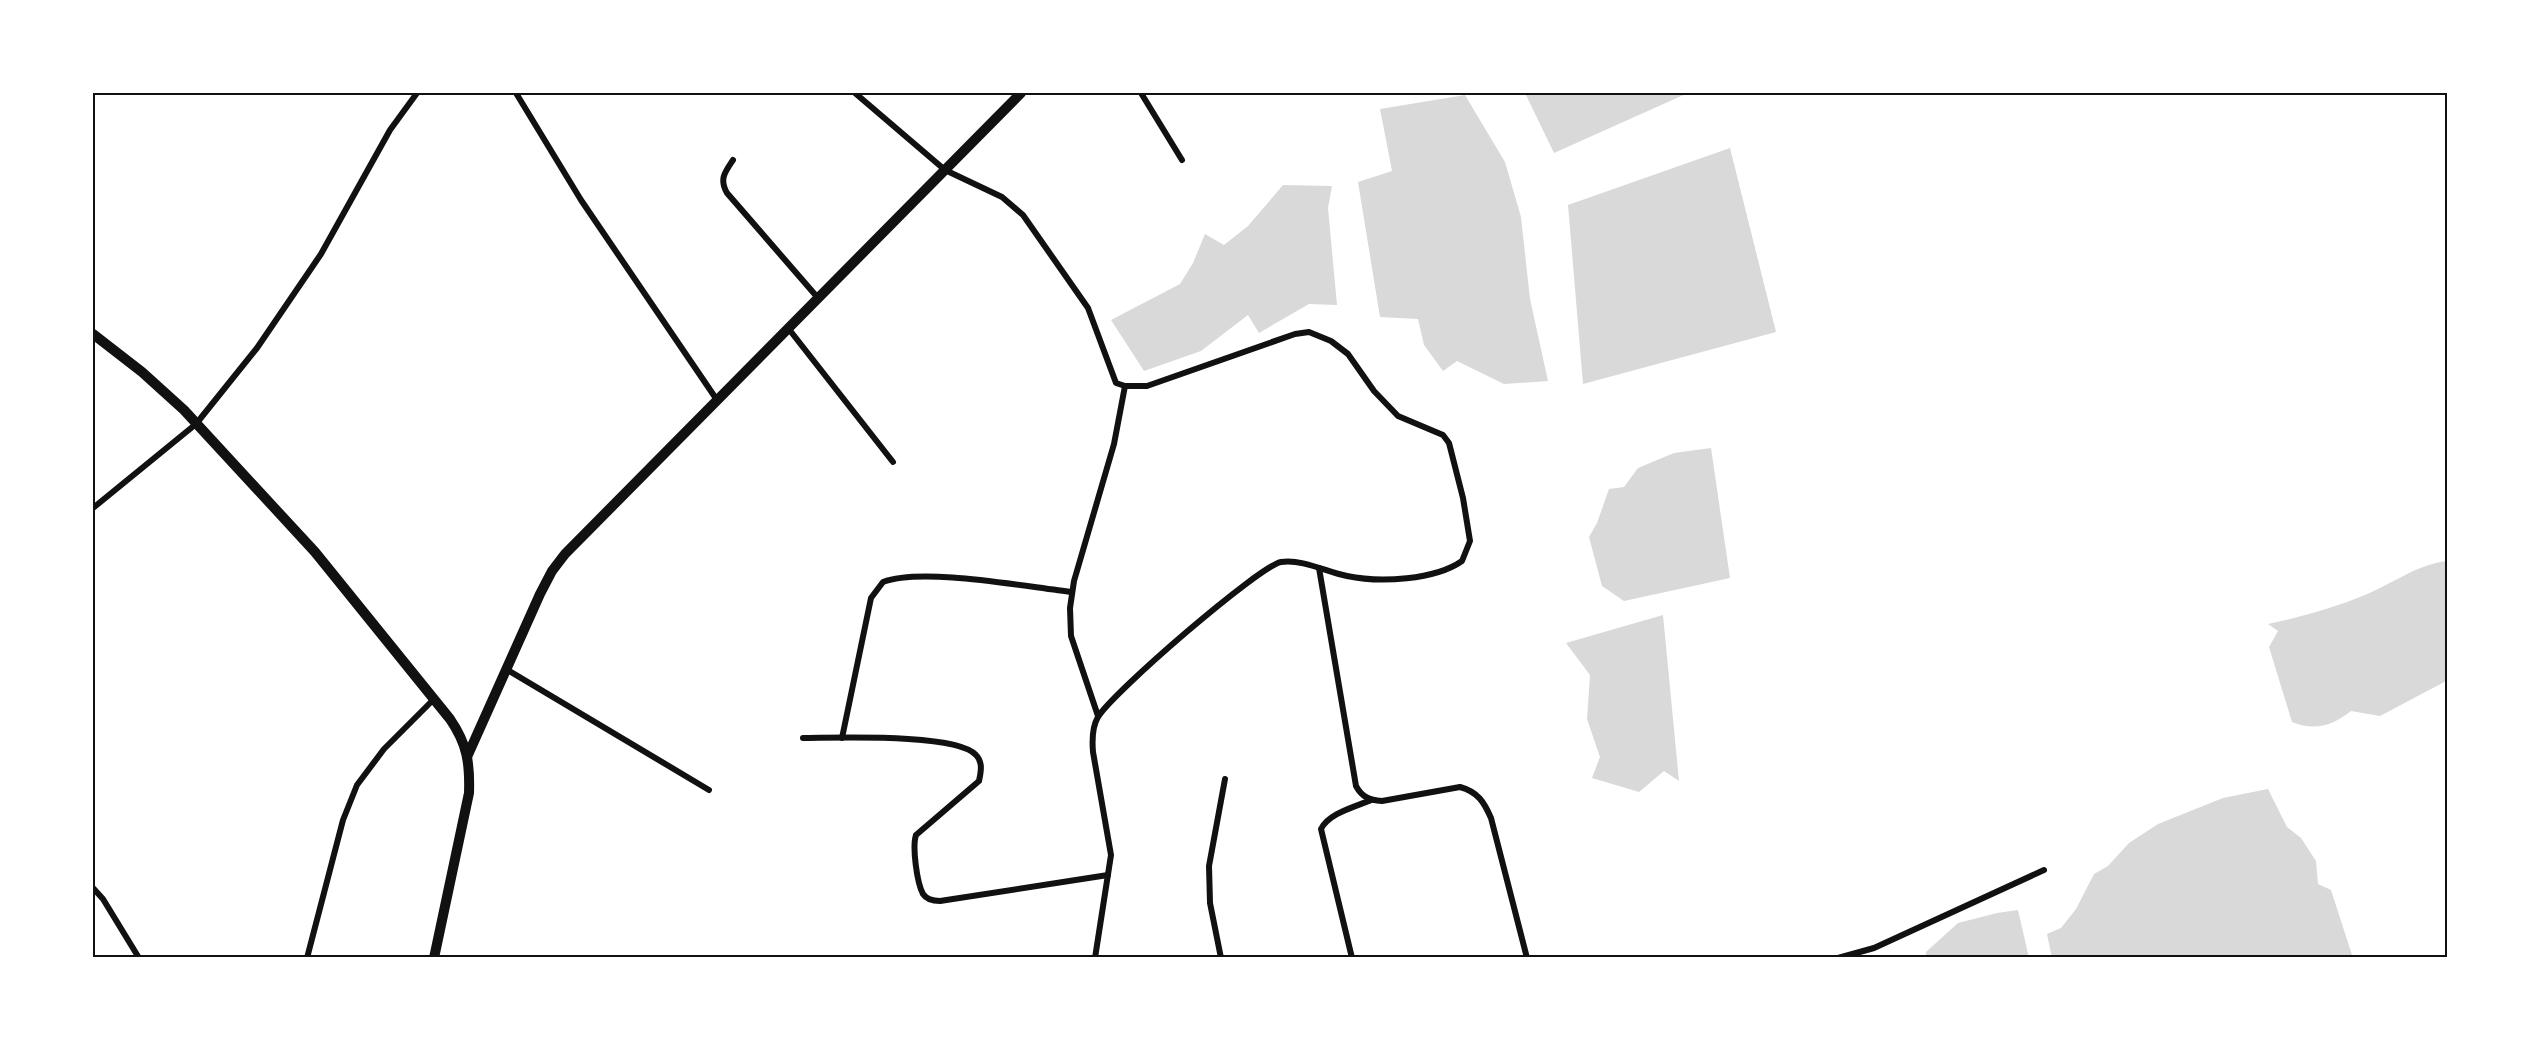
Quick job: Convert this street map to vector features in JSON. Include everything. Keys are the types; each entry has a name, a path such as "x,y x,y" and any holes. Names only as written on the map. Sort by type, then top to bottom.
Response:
{"street":[{"path":"93,508 196,424 257,348 321,254 390,130 417,93"},
{"path":"516,93 587,209 717,400"},
{"path":"855,93 945,170 1002,197 1023,215 1081,295 1101,341 1111,376 1116,383 1125,386 1148,386 1280,338 1309,332 1340,346 1374,391 1398,416 1443,435 1449,443 1463,498 1470,541 1462,561 1453,568 1399,579 1364,579 1290,561 1278,563 1264,570 1135,678 1098,716 1092,738 1093,752 1109,841 1108,874 1095,958"},
{"path":"467,757 540,594 552,571 565,554 1021,93"},
{"path":"1141,93 1182,160"},
{"path":"733,160 722,182 727,193 818,298"},
{"path":"788,328 893,462"},
{"path":"93,334 142,372 196,424 315,552 463,738 467,757 469,792 434,958"},
{"path":"1098,716 1071,636 1072,592 1114,444 1125,386"},
{"path":"1319,568 1354,778 1361,795 1371,800 1382,801 1460,787 1480,797 1491,818 1527,958"},
{"path":"842,738 871,598 882,582 901,578 957,579 1072,592"},
{"path":"506,669 709,790"},
{"path":"307,958 343,820 357,785 384,749 434,699"},
{"path":"803,738 900,738 939,742 972,751 978,756 981,773 979,781 916,835 915,852 920,886 929,900 940,901 1108,874"},
{"path":"1221,958 1210,903 1209,866 1225,779"},
{"path":"1352,958 1321,829 1324,823 1331,818 1371,800"},
{"path":"1838,958 1874,948 2044,870"},
{"path":"93,888 103,899 139,958"}],"shaded area":[{"path":"1525,93 1688,93 1554,153"},
{"path":"1465,95 1505,162 1521,217 1530,299 1548,381 1504,384 1457,361 1443,371 1424,345 1418,319 1380,317 1358,182 1392,171 1380,109"},
{"path":"1730,148 1776,332 1583,384 1568,205"},
{"path":"1283,185 1332,186 1328,208 1337,305 1309,304 1259,333 1248,315 1201,351 1144,371 1111,320 1180,284 1193,263 1205,234 1224,245 1248,226"},
{"path":"1711,448 1730,578 1624,601 1602,586 1589,537 1597,523 1609,489 1624,487 1638,468 1674,453"},
{"path":"2446,561 2448,564 2448,680 2380,716 2351,711 2323,726 2300,725 2292,722 2269,647 2278,631 2268,624 2341,604 2375,591 2424,566"},
{"path":"1663,615 1679,781 1664,771 1639,792 1592,778 1600,757 1587,719 1590,675 1566,643"},
{"path":"2268,789 2287,827 2301,838 2316,861 2318,884 2331,890 2353,958 2052,958 2047,934 2061,928 2076,909 2094,874 2108,866 2129,843 2158,824 2223,798"},
{"path":"2018,910 2029,958 1926,958 1926,952 1958,923"}]}
